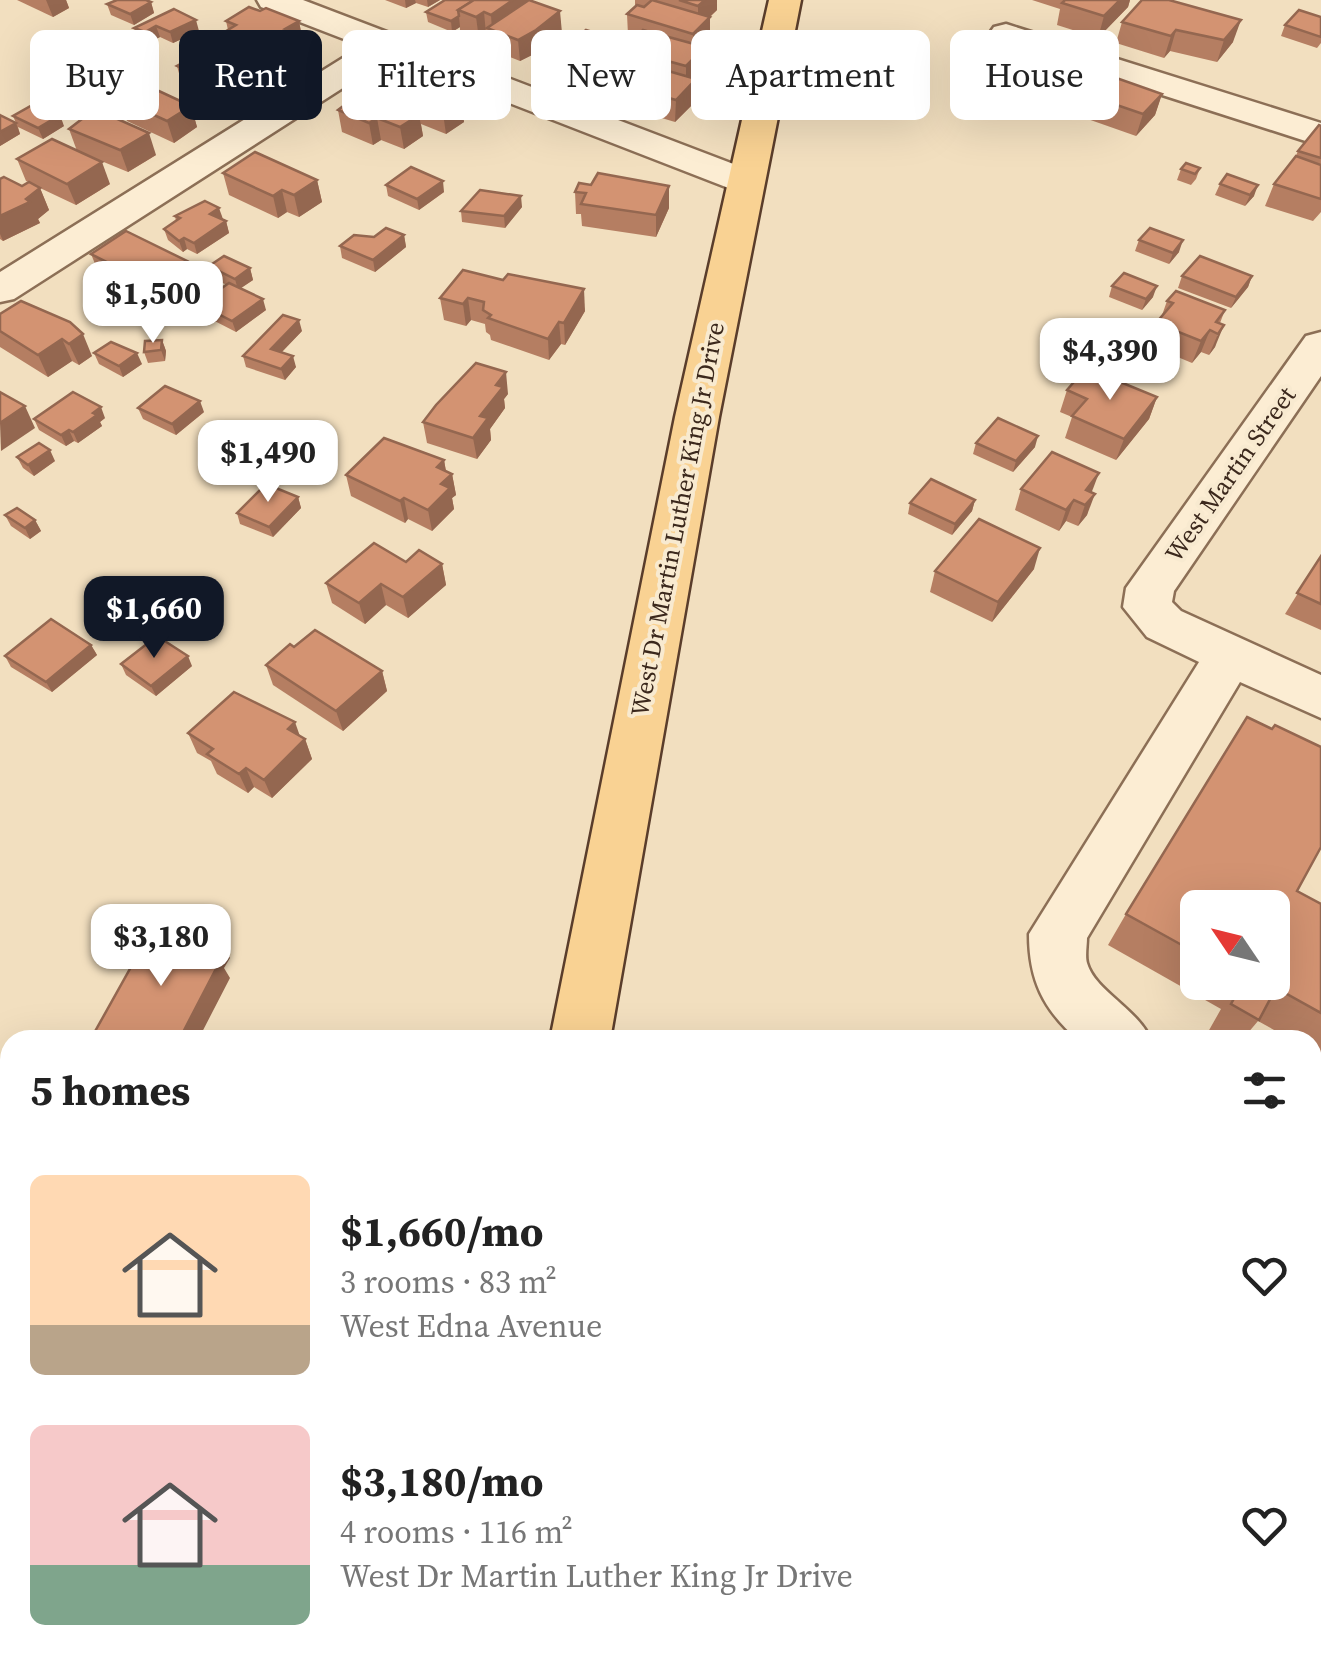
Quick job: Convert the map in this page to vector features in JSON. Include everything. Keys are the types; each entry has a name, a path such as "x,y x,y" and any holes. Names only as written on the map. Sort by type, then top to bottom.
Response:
{"main road":[{"name":"West Dr Martin Luther King Jr Drive","path":"582,1030 635,734 744,181 785,0"}],"street":[{"path":"273,0 347,30"},
{"path":"1119,70 1321,134"},
{"path":"0,290 342,74"},
{"path":"511,93 744,181"},
{"name":"West Martin Street","path":"1230,656 1164,624 1148,607 1150,588 1321,345"},
{"path":"1110,1030 1082,1006 1058,970 1058,934 1230,656 1321,698"}],"building":[{"path":"117,0 151,2 130,14 107,4"},
{"path":"445,0 474,0 458,10 459,16 451,21 426,12"},
{"path":"474,0 513,0 491,15 484,12 476,17 458,10"},
{"path":"529,0 560,11 518,40 511,37 511,30 487,28"},
{"path":"652,0 710,17 691,33 627,14 637,5 644,7"},
{"path":"679,0 705,0 698,6"},
{"path":"1120,0 1104,16 1062,3"},
{"path":"1142,0 1169,0 1241,20 1224,40 1176,30 1171,36 1122,22"},
{"path":"249,7 260,11 266,8 299,21 285,29 288,30 228,30 236,25 226,21"},
{"path":"174,9 196,20 170,32 156,26 149,30 134,28"},
{"path":"1299,10 1321,17 1321,37 1285,25"},
{"path":"671,38 691,43 691,61 686,66 671,62"},
{"path":"671,72 691,78 691,84 676,100 671,99"},
{"path":"1119,79 1162,94 1143,114 1119,106"},
{"path":"159,91 179,100 179,114 167,121 159,117"},
{"path":"30,106 30,120 52,120 38,128 13,116"},
{"path":"0,115 16,123 0,132"},
{"path":"81,120 120,120 149,133 120,150 69,129"},
{"path":"382,120 411,120 400,127"},
{"path":"1319,125 1321,158 1298,151"},
{"path":"52,139 102,162 67,184 17,159"},
{"path":"255,152 317,180 294,195 282,190 273,196 223,173"},
{"path":"1296,156 1321,165 1321,199 1274,184"},
{"path":"1186,163 1200,168 1195,174 1181,169"},
{"path":"411,167 443,181 417,199 386,185"},
{"path":"598,173 669,186 656,215 581,204 586,193 575,192 579,183 591,185"},
{"path":"1227,174 1258,185 1250,195 1220,184"},
{"path":"4,177 22,186 29,182 40,188 26,199 30,202 0,216 0,179"},
{"path":"480,190 521,196 504,216 461,211"},
{"path":"205,201 219,208 210,214 226,221 194,243 184,238 179,241 164,229 180,218 175,216"},
{"path":"386,228 404,235 373,260 340,246 354,235 374,237"},
{"path":"1150,228 1183,240 1173,253 1139,240"},
{"path":"126,231 187,261 152,285 91,254"},
{"path":"224,256 250,268 235,279 209,266"},
{"path":"1200,256 1252,276 1236,297 1182,276"},
{"path":"463,270 503,280 508,274 584,289 564,323 559,322 548,339 488,318 491,315 483,310 484,302 468,298 463,304 440,298"},
{"path":"1124,273 1157,286 1146,299 1112,286"},
{"path":"229,283 263,299 232,321 199,304"},
{"path":"1176,291 1225,310 1216,322 1224,325 1218,334 1210,330 1201,341 1156,323 1173,303 1167,301"},
{"path":"21,301 70,322 83,334 69,344 62,339 38,355 0,331 0,314"},
{"path":"283,315 299,320 271,349 293,356 281,369 243,356"},
{"path":"162,340 161,350 144,352 145,341"},
{"path":"111,342 137,353 119,366 94,353"},
{"path":"476,363 506,372 496,385 503,387 480,416 488,418 473,438 423,422 436,405"},
{"path":"1086,368 1157,397 1124,439 1072,416 1087,399 1067,390"},
{"path":"165,386 200,401 172,424 138,408"},
{"path":"0,392 25,406 0,423"},
{"path":"73,392 101,407 93,413 97,415 73,432 61,435 34,419"},
{"path":"998,418 1038,436 1016,461 976,443"},
{"path":"384,438 444,460 437,467 452,474 441,484 450,488 428,510 346,475"},
{"path":"39,443 50,450 28,465 17,457"},
{"path":"1052,452 1099,473 1086,490 1095,494 1085,505 1074,500 1066,510 1021,489"},
{"path":"931,479 975,500 955,524 910,503"},
{"path":"266,484 298,497 269,527 237,513"},
{"path":"17,508 35,520 25,528 5,515"},
{"path":"979,519 1040,548 998,602 935,571"},
{"path":"374,543 406,562 419,550 442,564 403,597 381,584 359,603 326,583"},
{"path":"1321,556 1321,604 1297,593"},
{"path":"51,619 91,645 46,682 5,656"},
{"path":"315,630 382,671 336,711 266,665 290,644 294,647"},
{"path":"157,636 188,656 151,686 121,664"},
{"path":"234,692 295,722 288,729 305,739 264,780 246,768 239,774 207,754 213,749 188,733"},
{"path":"1247,717 1272,729 1275,725 1321,747 1321,847 1297,891 1321,904 1321,1013 1290,996 1290,890 1180,890 1180,944 1126,914"},
{"path":"165,926 220,941 211,958 220,961 184,1030 96,1030 145,942 155,944"},
{"path":"1233,1000 1270,1000 1259,1020 1231,1004"}]}
